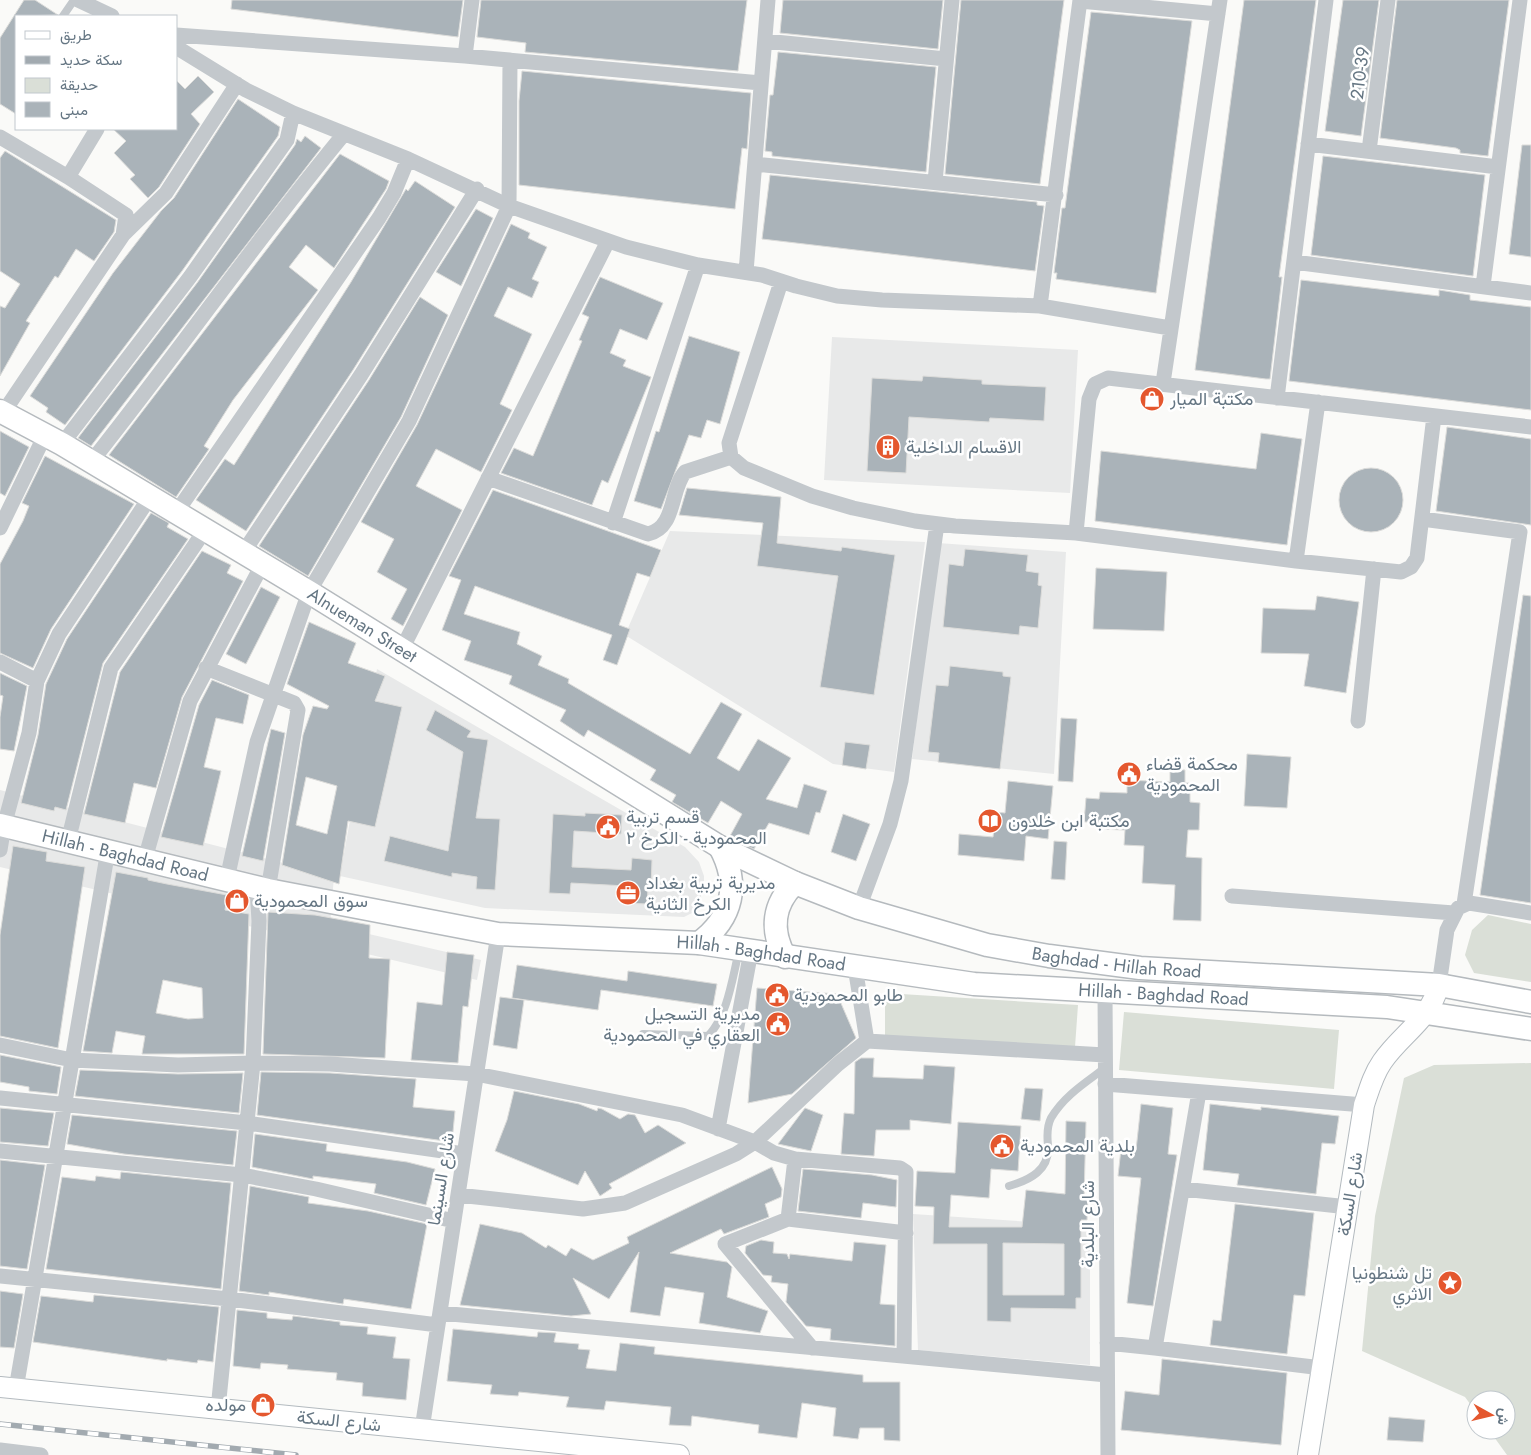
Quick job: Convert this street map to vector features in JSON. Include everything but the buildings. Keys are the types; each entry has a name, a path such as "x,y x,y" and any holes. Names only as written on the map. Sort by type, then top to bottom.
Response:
{"main road":[{"name":"Alnueman Street","path":"1,412 150,496 309,592 720,847"},
{"name":"Hillah - Baghdad Road","path":"2,826 262,888 498,934 699,943 974,984 1105,993 1387,1007 1531,1028"},
{"name":"Baghdad - Hillah Road","path":"720,847 795,883 859,908 987,945 1049,956 1140,968 1439,985 1531,1002"},
{"path":"699,943 719,925 730,900 731,872 720,847"},
{"path":"785,957 776,935 775,918 780,901 795,883"}],"street":[{"path":"76,0 108,10"},
{"path":"465,56 472,0"},
{"path":"746,272 768,0"},
{"path":"935,182 952,0"},
{"path":"1040,306 1080,0 1219,7 1163,383"},
{"path":"1277,398 1326,0"},
{"name":"210-39","path":"1369,151 1388,0"},
{"path":"1483,286 1520,0"},
{"path":"178,36 465,56 761,83"},
{"path":"765,42 946,59"},
{"path":"178,47 237,84 293,113 408,159 477,189 509,206 608,241 698,265 746,272 815,291 859,298 1040,306 1170,328"},
{"path":"227,879 257,742 309,592 409,420 509,206 510,60"},
{"path":"1,412 123,235 166,192 237,84"},
{"path":"2,517 53,440 190,277 287,140 293,113"},
{"path":"68,177 97,130"},
{"path":"91,462 168,365 344,134"},
{"path":"0,137 68,177 126,215 123,235"},
{"path":"1308,144 1498,167"},
{"path":"176,513 379,218 394,193 408,159"},
{"path":"755,164 1056,195"},
{"path":"243,553 362,375 477,189"},
{"path":"402,649 608,241"},
{"path":"1294,262 1531,293"},
{"path":"613,523 698,265"},
{"path":"781,282 729,443 731,457 744,468 812,496 853,508 936,524 1076,533 1296,561 1401,572 1411,567 1418,558 1434,416"},
{"path":"1076,533 1089,399 1095,384 1108,378 1531,428"},
{"path":"1296,561 1318,402"},
{"path":"488,478 643,534 657,531 666,521 685,472 731,457"},
{"path":"0,850 2,826 24,756 37,681 59,634 150,496"},
{"path":"1422,519 1520,532 1459,908 1447,930 1439,985"},
{"path":"859,908 890,824 901,782 936,524"},
{"path":"68,841 111,668 205,530"},
{"path":"145,859 190,701 262,565"},
{"path":"1358,721 1374,569"},
{"path":"0,662 37,681"},
{"path":"206,668 294,703 298,710 262,888 253,1063 218,1409"},
{"path":"8,1388 34,1279 108,850"},
{"path":"1232,896 1459,908 1474,904 1531,913"},
{"name":"شارع السينما","path":"422,1429 498,934"},
{"path":"718,1129 745,950"},
{"path":"855,967 867,1041"},
{"name":"شارع السكة","path":"1308,1455 1364,1105 1371,1083 1382,1063 1428,1012 1439,985"},
{"name":"شارع البلدية","path":"1105,993 1108,1455"},
{"path":"458,1195 583,1210 625,1203 736,1154 755,1142 838,1064 867,1041 1105,1062"},
{"path":"0,1045 72,1060 178,1065 253,1063 330,1064 476,1074 682,1115 755,1142 774,1153 795,1159 900,1168 906,1172 907,1180 904,1356"},
{"path":"1105,1084 1364,1105"},
{"path":"1155,1348 1199,1092"},
{"path":"0,1098 247,1123 464,1154"},
{"path":"0,1151 242,1175 316,1189 454,1221"},
{"path":"788,1219 795,1159"},
{"path":"1183,1189 1348,1207"},
{"path":"812,1348 725,1244 788,1219 906,1233"},
{"path":"0,1276 229,1300 439,1319 812,1348 1107,1375"},
{"path":"1107,1344 1322,1368"},
{"name":"شارع السكة","path":"8,1388 679,1455"},
{"path":"0,1450 41,1455"}],"lane":[{"path":"64,15 76,0"},
{"path":"643,1034 708,1036 714,1029 723,1010 745,950"},
{"path":"1009,1186 1026,1181 1038,1173 1044,1164 1048,1148 1047,1136 1050,1120 1073,1091 1105,1062"}],"shaded area":[{"path":"832,337 1078,350 1070,493 824,480"},
{"path":"670,531 925,542 894,772 833,764 625,635"},
{"path":"938,543 1066,552 1054,774 912,759"},
{"path":"377,669 685,847 699,862 704,876 704,889 694,912 684,917 485,908 340,876"},
{"name":"سوق المحمودية","path":"0,790 334,876 330,925 481,960 477,980 0,867"},
{"path":"913,1214 1090,1226 1090,1365 918,1350"}],"green space":[{"path":"1488,915 1531,924 1531,982 1474,973 1465,955 1472,930"},
{"path":"885,993 1078,1005 1075,1047 885,1038"},
{"path":"1124,1012 1339,1030 1334,1089 1119,1070"},
{"name":"تل شنطونيا الاثري","path":"1531,1063 1531,1455 1507,1455 1496,1440 1516,1440 1516,1390 1466,1390 1466,1398 1362,1351 1375,1216 1404,1078 1434,1065"}],"railway":[{"path":"0,1424 296,1455"}],"place":[{"name":"مكتبة الميار","path":"1152,399"},
{"name":"الاقسام الداخلية","path":"888,447"},
{"name":"محكمة قضاء المحمودية","path":"1129,774"},
{"name":"مكتبة ابن خلدون","path":"990,821"},
{"name":"قسم تربية المحمودية - الكرخ ٢","path":"608,827"},
{"name":"مديرية تربية بغداد الكرخ الثانية","path":"628,893"},
{"name":"سوق المحمودية","path":"237,901"},
{"name":"طابو المحمودية","path":"777,995"},
{"name":"مديرية التسجيل العقاري في المحمودية","path":"778,1024"},
{"name":"بلدية المحمودية","path":"1002,1146"},
{"name":"تل شنطونيا الاثري","path":"1450,1283"},
{"name":"مولده","path":"263,1405"}]}
